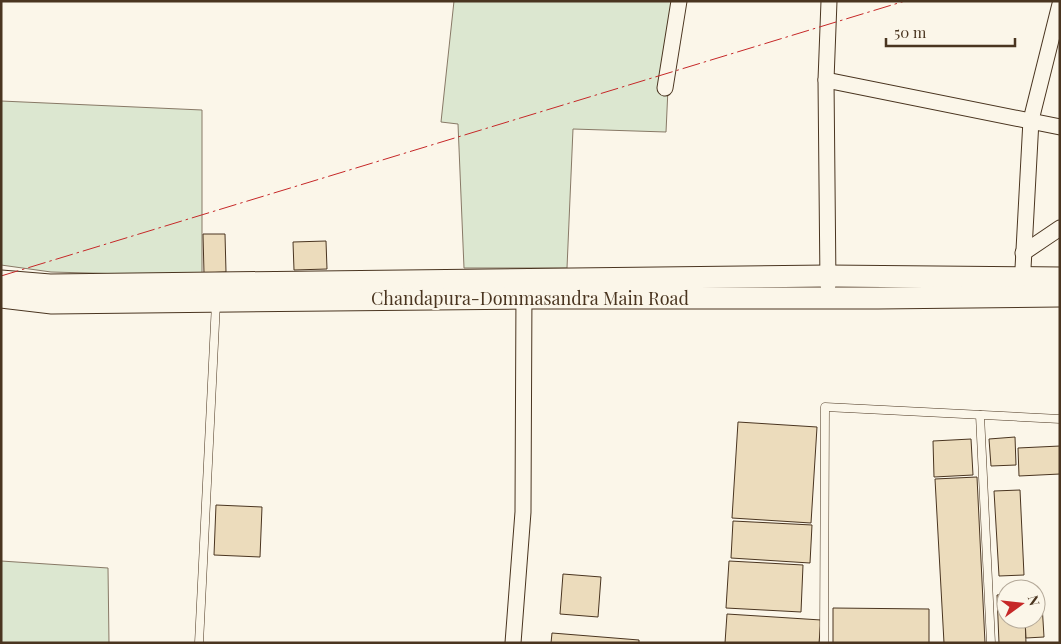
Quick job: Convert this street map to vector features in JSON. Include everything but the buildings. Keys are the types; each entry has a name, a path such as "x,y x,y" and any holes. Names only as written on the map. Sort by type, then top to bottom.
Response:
{"main road":[{"name":"Chandapura-Dommasandra Main Road","path":"1,298 52,303 216,301 828,276 1022,287 1060,296"},
{"name":"Chandapura-Dommasandra Main Road","path":"1,281 50,285 524,289 828,298 1022,287 1060,278"}],"street":[{"path":"665,88 679,1"},
{"path":"828,298 826,80 829,1"},
{"path":"1022,287 1031,122 1056,35 1060,4"},
{"path":"826,80 1060,127"},
{"path":"1023,253 1060,228"},
{"path":"513,643 523,512 524,289"}],"lane":[{"path":"199,643 216,301"},
{"path":"824,643 825,406 1060,419"},
{"path":"980,415 990,643"}],"green space":[{"path":"454,1 672,1 666,132 573,129 567,268 464,268 458,124 441,122"},
{"path":"1,101 202,110 202,276 51,272 1,265"},
{"path":"1,561 108,568 109,643 1,643"}],"power":[{"path":"1,276 905,1"}]}
